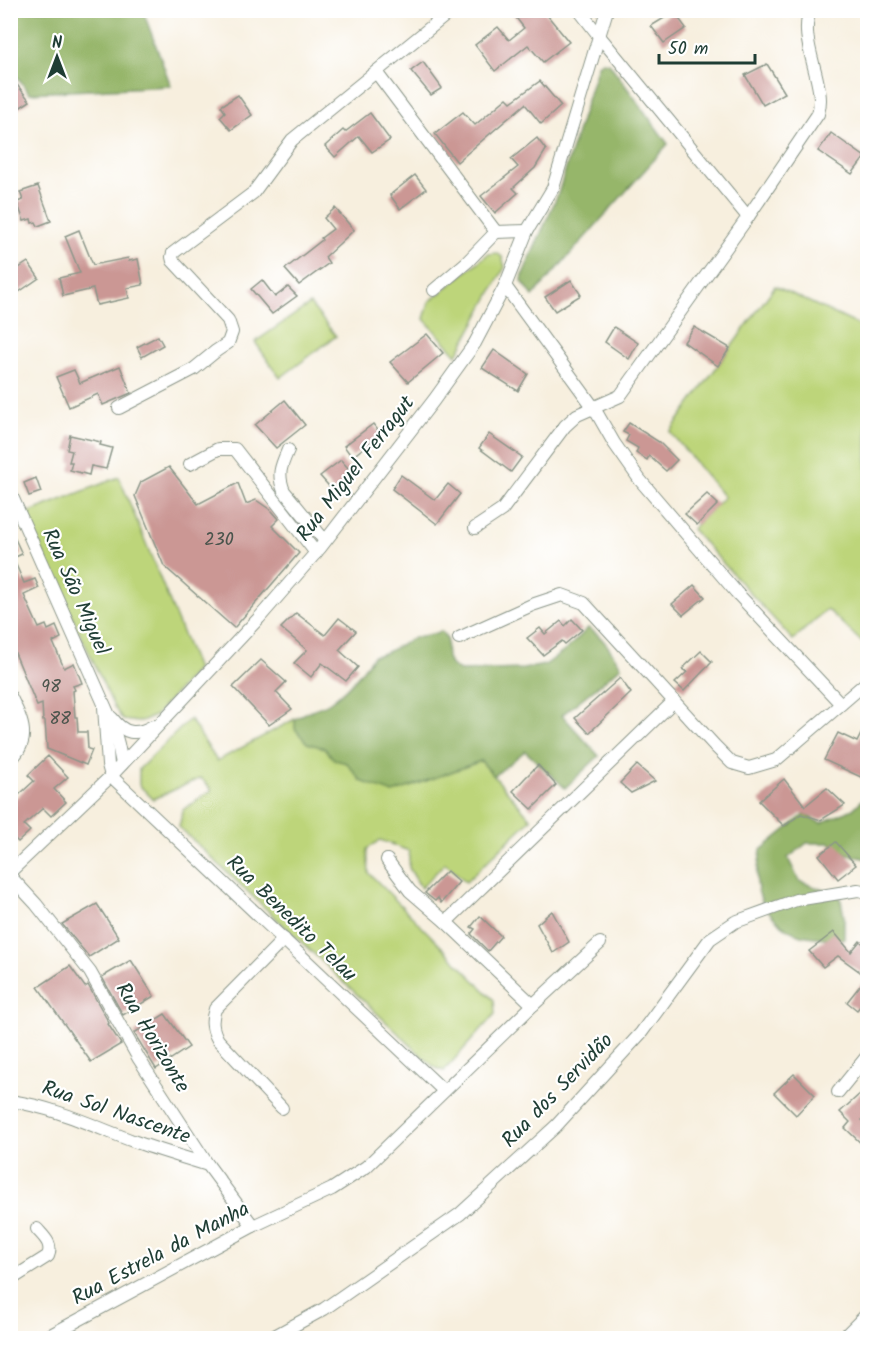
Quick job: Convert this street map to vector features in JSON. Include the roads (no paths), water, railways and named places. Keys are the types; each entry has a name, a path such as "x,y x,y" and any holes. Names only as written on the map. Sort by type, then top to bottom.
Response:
{"street":[{"path":"119,408 194,369 228,343 232,332 228,320 173,261 173,253 253,193 292,140 452,10"},
{"path":"579,10 748,217"},
{"name":"Rua Miguel Ferragut","path":"10,874 111,776 316,553 475,343 505,286 527,231 553,188 607,10"},
{"path":"475,528 502,510 565,426 577,415 620,396 748,217 818,114 820,98 806,30 811,10"},
{"path":"376,72 496,232"},
{"path":"434,290 496,232 527,231"},
{"path":"505,286 594,408 614,443 640,480 736,592 841,704"},
{"path":"190,464 218,449 235,449 316,553"},
{"path":"288,450 281,466 280,482 284,491 326,541"},
{"name":"Rua São Miguel","path":"10,492 112,722 122,764"},
{"path":"459,638 532,605 562,595 584,603 732,763 749,768 776,760 867,681"},
{"path":"10,696 21,720 24,737 19,752 10,760"},
{"path":"446,922 674,701"},
{"name":"Rua São Miguel","path":"105,707 119,726 127,732 136,733 161,721"},
{"name":"Rua São Miguel","path":"105,707 108,765 111,776"},
{"name":"Rua Benedito Telau","path":"111,776 444,1091"},
{"path":"387,860 410,891 533,1005"},
{"name":"Rua Horizonte","path":"10,874 90,972 139,1059 208,1165 253,1226"},
{"name":"Rua dos Servidão","path":"271,1338 324,1309 460,1214 556,1126 641,1033 710,939 735,922 796,900 858,890 867,892"},
{"path":"282,1108 218,1040 212,1027 216,1009 284,939"},
{"name":"Rua Estrela da Manha","path":"45,1338 253,1226 332,1189 366,1167 600,943"},
{"path":"838,1092 867,1055"},
{"name":"Rua Sol Nascente","path":"10,1101 30,1103 59,1112 136,1142 208,1165"},
{"path":"10,1280 48,1256 49,1244 37,1229"},
{"path":"848,1337 867,1314"}]}
